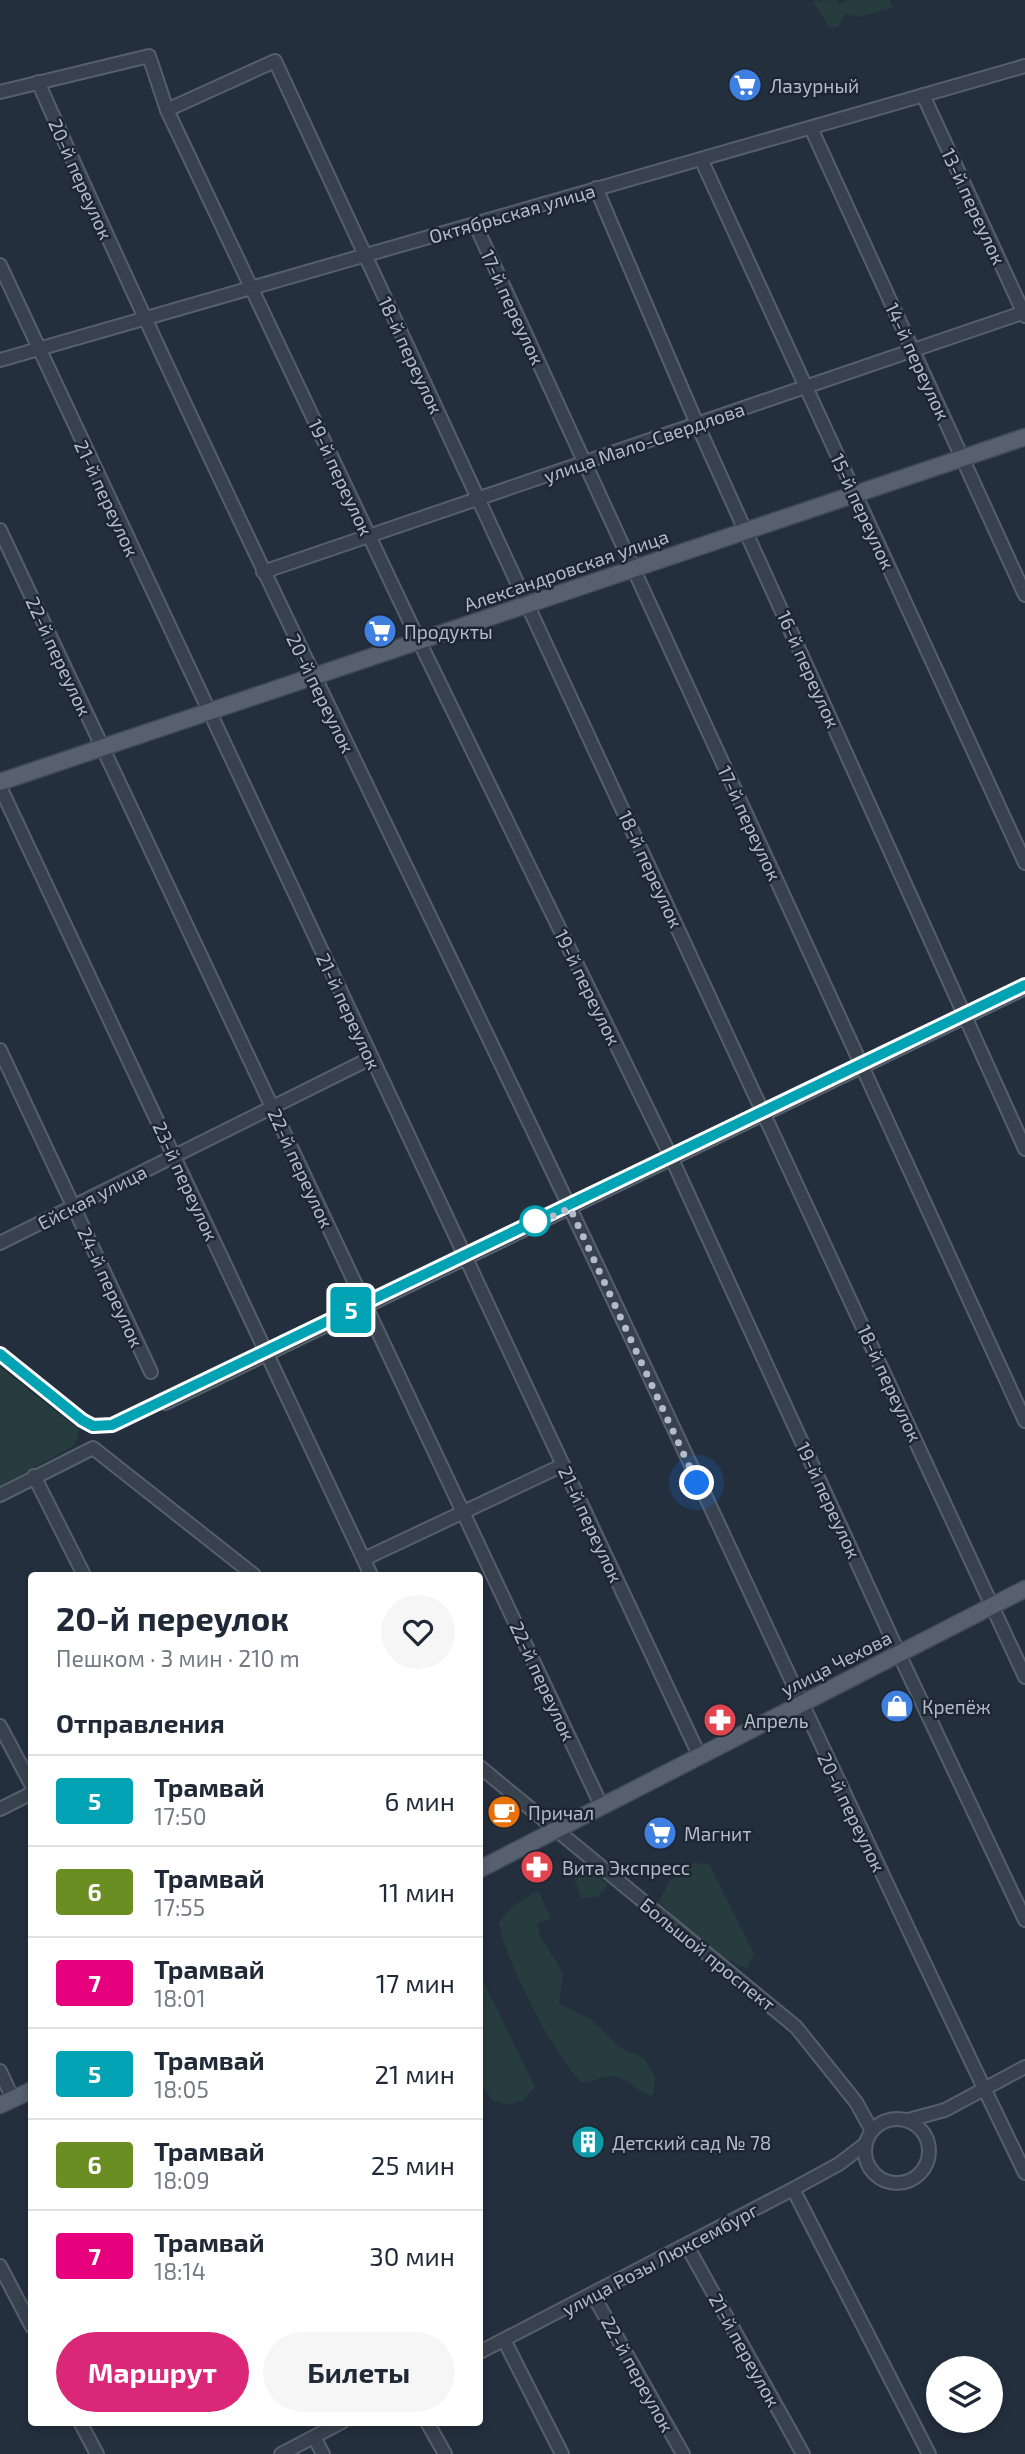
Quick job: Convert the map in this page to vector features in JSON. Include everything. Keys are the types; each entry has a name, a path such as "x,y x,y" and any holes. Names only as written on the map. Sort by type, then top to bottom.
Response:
{"main road":[{"name":"Александровская улица","path":"0,784 102,747 1025,438"},
{"name":"улица Чехова","path":"483,1867 1025,1589"},
{"path":"7,2102 28,2092"}],"street":[{"name":"19-й переулок","path":"38,82 149,56 167,110 419,642 672,1159 899,1654 1025,1920"},
{"name":"18-й переулок","path":"167,110 275,61 1025,1677"},
{"name":"Октябрьская улица","path":"0,360 1025,66"},
{"path":"0,92 38,82"},
{"name":"20-й переулок","path":"38,82 143,319 570,1208 800,1705 1025,2173"},
{"name":"13-й переулок","path":"923,95 1024,314"},
{"name":"14-й переулок","path":"811,128 1025,595"},
{"name":"15-й переулок","path":"701,159 1025,863"},
{"name":"16-й переулок","path":"596,188 697,424 1025,1149"},
{"name":"17-й переулок","path":"475,224 1025,1421"},
{"name":"21-й переулок","path":"0,265 37,349 700,1757"},
{"name":"улица Мало-Свердлова","path":"263,572 1024,314"},
{"name":"22-й переулок","path":"0,530 602,1807"},
{"name":"23-й переулок","path":"0,784 370,1572"},
{"path":"165,1404 1025,988"},
{"name":"24-й переулок","path":"0,1050 151,1373"},
{"name":"Ейская улица","path":"0,1243 371,1058"},
{"path":"0,1495 85,1449 98,1450 250,1572"},
{"path":"364,1559 563,1465"},
{"path":"34,1476 82,1572"},
{"path":"0,1726 28,1787"},
{"name":"Большой проспект","path":"483,1771 554,1832 796,2027 856,2102 872,2131"},
{"path":"0,1809 28,1795"},
{"path":"884,2122 908,2120 945,2110 1025,2067"},
{"path":"0,2071 7,2102"},
{"name":"Большой проспект","path":"856,2102 884,2122"},
{"path":"926,2135 945,2110"},
{"path":"865,2144 865,2157 870,2169 884,2181 909,2182 927,2166 930,2148 926,2135 908,2120"},
{"name":"улица Розы Люксембург","path":"483,2350 687,2246 839,2164 865,2144 872,2131 884,2122"},
{"path":"839,2164 870,2169"},
{"path":"793,2189 929,2454"},
{"name":"21-й переулок","path":"687,2246 803,2454"},
{"path":"0,2266 28,2319"},
{"name":"22-й переулок","path":"593,2295 683,2454"},
{"path":"504,2340 562,2454"},
{"path":"82,2426 97,2454"},
{"path":"281,2454 335,2426"},
{"path":"429,2426 445,2454"},
{"path":"314,2437 323,2454"}],"green space":[{"path":"837,0 838,4 848,0 890,0 893,8 859,17 846,14 838,27 830,28 813,1"},
{"path":"0,1367 79,1430 75,1445 0,1486"},
{"path":"583,1861 608,1885 597,1897 581,1898 571,1868"},
{"path":"694,1863 709,1864 754,1954 747,1968 713,1949 659,1901 670,1881"},
{"path":"538,1890 551,1919 537,1923 541,1938 563,1973 559,2004 589,2018 621,2048 644,2058 655,2077 653,2096 618,2077 605,2077 583,2083 559,2054 532,2007 510,1958 499,1922 513,1906"},
{"path":"483,1980 535,2087 524,2100 507,2105 492,2100 483,2089"}],"tram line":[{"path":"0,1354 82,1421 93,1426 112,1425 1025,985"},
{"name":"5","path":"0,1354 82,1420 93,1426 112,1425 1025,985"}],"place":[{"name":"Лазурный","path":"745,85"},
{"name":"Продукты","path":"380,631"},
{"name":"Крепёж","path":"897,1706"},
{"name":"Апрель","path":"720,1720"},
{"name":"Причал","path":"504,1812"},
{"name":"Магнит","path":"660,1833"},
{"name":"Вита Экспресс","path":"537,1867"},
{"name":"Детский сад № 78","path":"588,2142"}],"route":[{"path":"535,1221 528,1228 570,1208 697,1483"}]}
